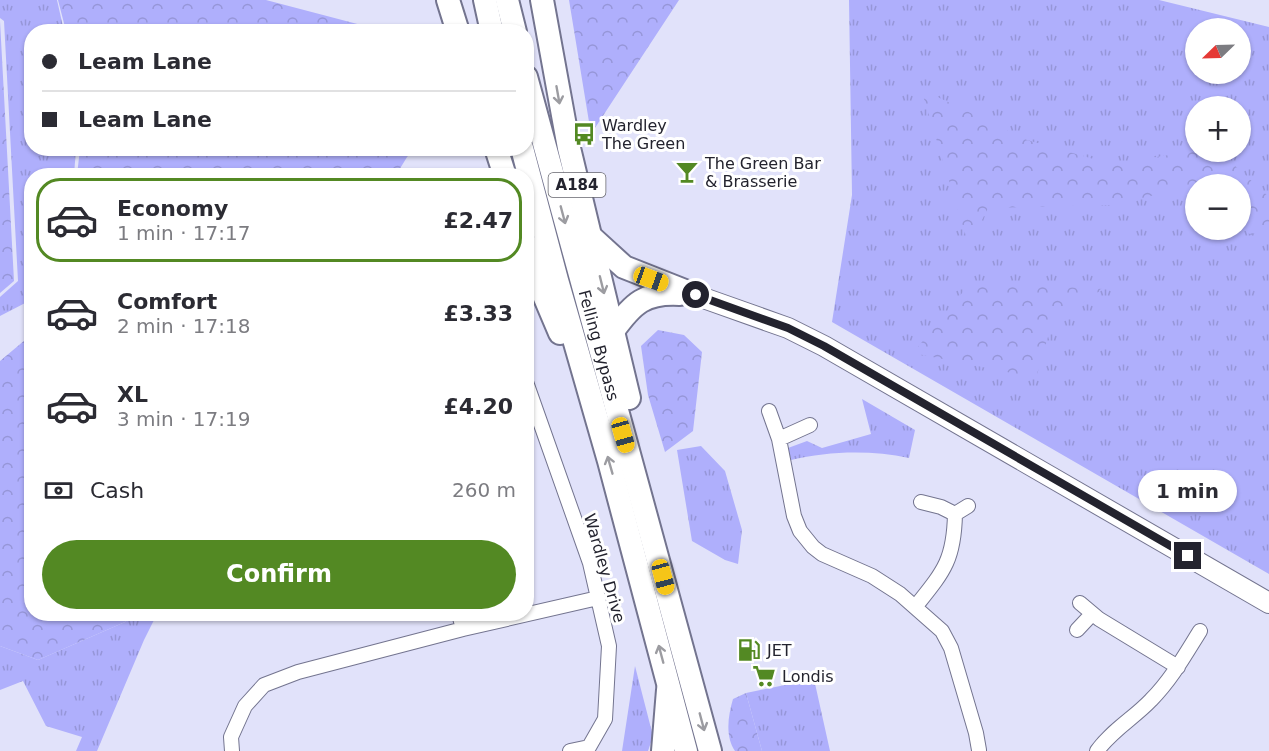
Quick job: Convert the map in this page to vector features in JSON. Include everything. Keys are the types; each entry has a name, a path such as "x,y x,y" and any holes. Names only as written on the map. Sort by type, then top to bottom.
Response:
{"main road":[{"path":"485,0 490,24"},
{"path":"507,0 513,24"},
{"name":"A184","path":"542,0 561,114 638,437 643,504"},
{"name":"Felling Bypass","path":"534,106 710,751"},
{"name":"Felling Bypass","path":"534,192 687,751"},
{"path":"589,235 624,267 788,328 824,346 1269,603"},
{"name":"A184","path":"534,268 597,423"},
{"path":"613,331 630,309 648,297 663,293 696,295"},
{"path":"663,751 668,681"}],"street":[{"name":"Wardley Drive","path":"534,405 590,563 609,646 605,718 589,747 570,751"},
{"path":"769,411 779,440 796,523 806,539 822,554 872,576 915,606 942,631 947,639 976,733 979,751"},
{"path":"779,440 810,425"},
{"path":"921,502 941,507 955,514"},
{"path":"955,514 968,506"},
{"path":"915,606 941,573 952,552 955,514"},
{"path":"534,613 598,598"},
{"path":"1080,603 1092,614 1178,667"},
{"path":"1077,630 1092,614"},
{"path":"461,621 463,629"},
{"path":"232,751 231,737 245,706 264,685 298,672 498,621"},
{"path":"1097,751 1112,733 1157,694 1178,667 1200,631"}],"green space":[{"path":"0,0 57,0 62,24 24,24 24,156 75,156 75,168 24,168 24,304 0,316 0,297 18,281 4,21 0,18"},
{"path":"58,0 266,0 357,24 64,24"},
{"path":"569,0 679,0 591,134"},
{"path":"849,0 1159,0 1232,18 1185,18 1185,84 1251,84 1251,23 1269,27 1269,574 832,322 852,195"},
{"path":"0,21 14,281 0,293"},
{"path":"921,89 1027,140 1111,164 1185,153 1185,162 1231,162 1244,174 1185,174 1185,188 1110,205 988,208 969,246"},
{"path":"79,156 408,156 400,168 78,168"},
{"path":"1251,180 1269,197 1269,227 1251,235"},
{"path":"971,282 1103,289 1052,323 1036,378 913,353"},
{"path":"658,330 684,335 702,352 693,431 665,452 648,395 641,346"},
{"path":"24,341 24,621 126,621 38,660 0,646 0,361"},
{"path":"862,399 915,430 909,458 850,453 791,460 788,448 807,441 822,448 871,434"},
{"path":"701,446 725,471 742,530 738,564 725,560 692,541 677,450"},
{"path":"154,621 97,751 76,751 82,737 46,726 23,681 0,690 0,646 38,660 125,622"},
{"path":"635,666 653,736 648,751 622,751"},
{"path":"814,679 830,751 762,751 746,693"},
{"path":"746,693 762,751 735,751 730,739 729,719 733,699"}],"place":[{"name":"Wardley The Green","path":"584,134"},
{"name":"The Green Bar & Brasserie","path":"687,172"},
{"name":"JET","path":"749,650"},
{"name":"Londis","path":"764,676"}],"route":[{"path":"696,295 788,328 824,346 1188,556"}]}
